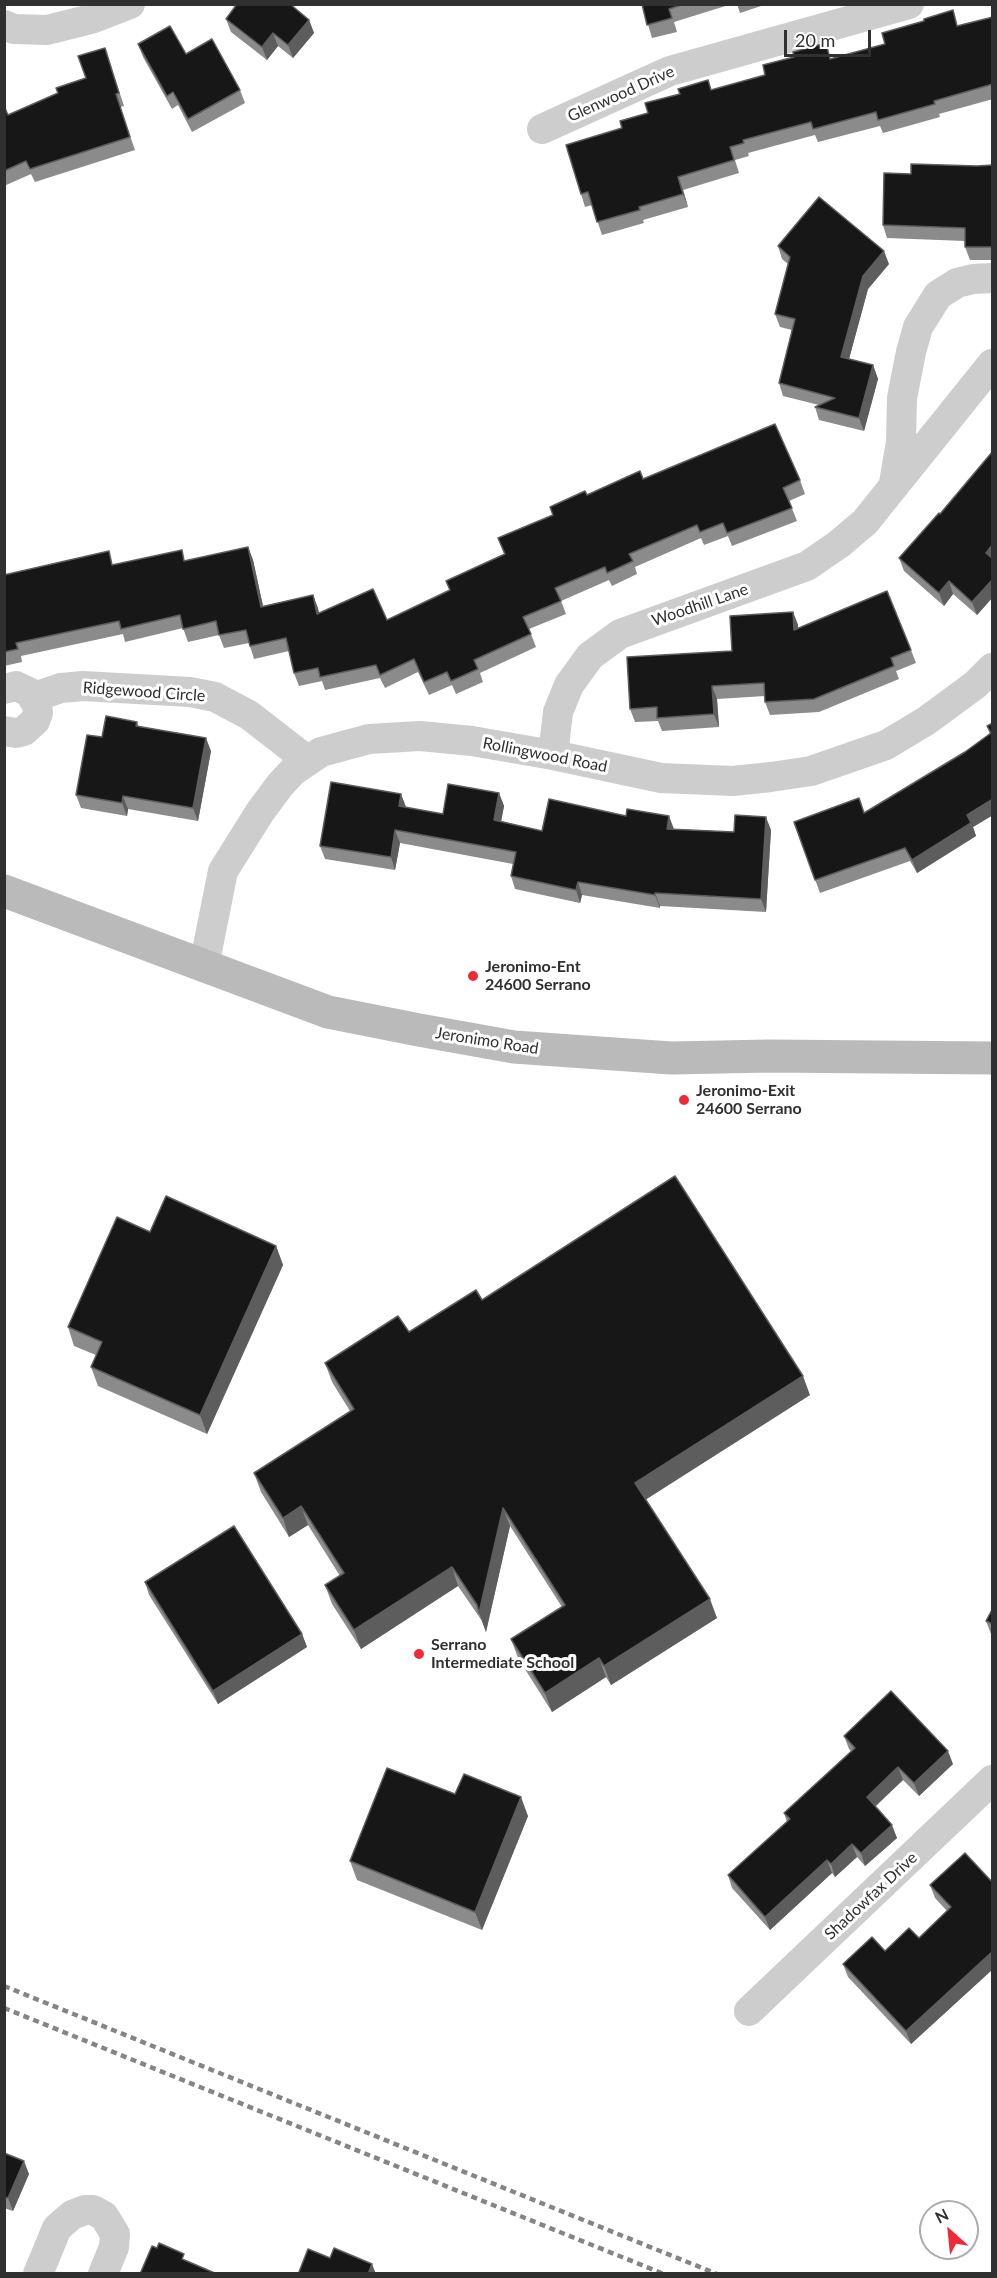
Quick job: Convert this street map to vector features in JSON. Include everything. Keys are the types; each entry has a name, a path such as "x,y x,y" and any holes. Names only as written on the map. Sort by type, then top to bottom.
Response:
{"main road":[{"name":"Jeronimo Road","path":"4,891 328,1011 514,1047 672,1058 770,1056 993,1058"}],"street":[{"path":"4,25 21,30 47,30 91,19 130,4"},
{"name":"Glenwood Drive","path":"542,129 670,70 909,4"},
{"name":"Woodhill Lane","path":"893,488 901,442 902,398 918,327 938,295 957,284 973,279 993,278"},
{"name":"Woodhill Lane","path":"553,755 558,712 568,685 590,656 620,634 807,566 865,522 993,364"},
{"name":"Rollingwood Road","path":"204,966 224,872 267,803 293,771 307,760 336,747 369,739 420,736 472,741 553,755 661,778 696,781 742,780 812,771 886,745 926,721 975,685 993,668"},
{"path":"4,689 16,686 23,688 34,697 38,713 30,727 16,733 4,731"},
{"name":"Ridgewood Circle","path":"34,697 61,688 83,686 190,692 215,697 249,715 307,760"},
{"name":"Shadowfax Drive","path":"749,2011 993,1780"},
{"path":"38,2274 57,2228 72,2215 85,2210 93,2210 104,2216 115,2234 114,2247 103,2274"}],"building":[{"path":"237,4 290,4 309,20 288,45 273,33 262,47 226,19"},
{"path":"642,4 684,4 669,9 672,18 647,25"},
{"path":"953,10 957,26 993,17 993,84 878,120 876,112 813,129 811,122 743,140 744,143 730,147 734,160 678,177 683,194 639,207 640,210 597,222 588,192 581,194 566,145 622,128 620,121 648,113 645,103 680,94 678,89 708,80 711,90 765,75 763,65 794,57 793,52 826,43 830,59 885,44 882,33"},
{"path":"170,26 186,54 212,39 240,90 188,119 173,92 167,96 138,44"},
{"path":"105,48 119,93 116,94 130,137 30,169 26,161 4,171 4,106 8,115 58,93 56,88 86,78 78,56"},
{"path":"911,164 993,165 993,247 965,247 965,228 883,225 884,173 911,174"},
{"path":"819,197 884,251 863,276 841,357 873,365 859,418 815,407 835,398 779,383 795,319 775,314 790,257 778,246"},
{"path":"775,424 800,480 783,488 792,508 727,533 723,523 700,532 697,525 629,554 633,561 607,573 605,567 555,588 561,601 523,617 531,634 474,660 478,669 451,681 447,672 424,682 414,659 380,675 376,665 320,677 318,668 294,673 286,638 250,646 246,630 219,635 216,621 183,629 180,615 121,629 119,621 16,643 18,649 4,652 4,575 109,551 112,565 182,550 184,561 248,547 261,607 313,595 317,614 373,589 387,620 450,590 446,581 505,554 498,538 553,515 550,507 585,491 587,495 640,471 643,479"},
{"path":"993,451 993,544 986,553 993,559 993,579 972,602 949,581 939,593 899,558"},
{"path":"887,591 911,650 891,658 894,666 814,699 765,702 764,683 712,686 714,714 657,718 657,707 630,709 627,657 732,651 730,616 793,612 794,630"},
{"path":"106,716 137,722 136,726 206,738 193,808 123,796 122,803 76,795 87,735 102,737"},
{"path":"993,723 993,799 967,815 971,823 912,860 905,848 815,880 794,822 859,798 864,813 965,752 991,733 987,726"},
{"path":"331,782 401,794 399,806 443,814 448,784 499,793 494,820 542,831 549,799 626,816 627,809 669,816 667,829 734,832 735,815 766,817 761,899 655,893 655,895 578,882 576,890 511,876 516,852 395,830 391,857 320,846"},
{"path":"675,1176 803,1376 635,1483 710,1599 604,1666 599,1658 545,1693 511,1639 565,1605 503,1508 479,1613 477,1605 452,1567 354,1630 325,1585 344,1573 301,1506 283,1518 254,1473 354,1409 325,1363 398,1316 409,1332 476,1290 482,1300"},
{"path":"166,1196 276,1246 200,1415 91,1367 102,1342 68,1327 117,1217 150,1232"},
{"path":"234,1526 302,1634 213,1691 145,1582"},
{"path":"993,1608 993,1624 986,1621"},
{"path":"891,1691 948,1751 914,1783 898,1767 867,1797 892,1825 861,1853 852,1844 831,1864 827,1860 765,1917 728,1875 790,1819 784,1813 855,1748 844,1736"},
{"path":"387,1768 455,1794 464,1774 521,1797 475,1912 350,1861"},
{"path":"965,1853 993,1883 993,1951 906,2031 843,1964 872,1937 885,1951 909,1928 919,1938 951,1907 930,1885"},
{"path":"4,2153 24,2161 8,2198 4,2197"},
{"path":"159,2243 184,2254 182,2259 217,2274 140,2274 152,2246 157,2248"},
{"path":"334,2248 372,2264 368,2274 302,2274 299,2272 308,2249 330,2258"}],"railway":[{"path":"4,1986 717,2274"},
{"path":"4,2008 664,2274"}],"place":[{"name":"Jeronimo-Ent 24600 Serrano","path":"473,976"},
{"name":"Jeronimo-Exit 24600 Serrano","path":"684,1100"},
{"name":"Serrano Intermediate School","path":"419,1654"}]}
